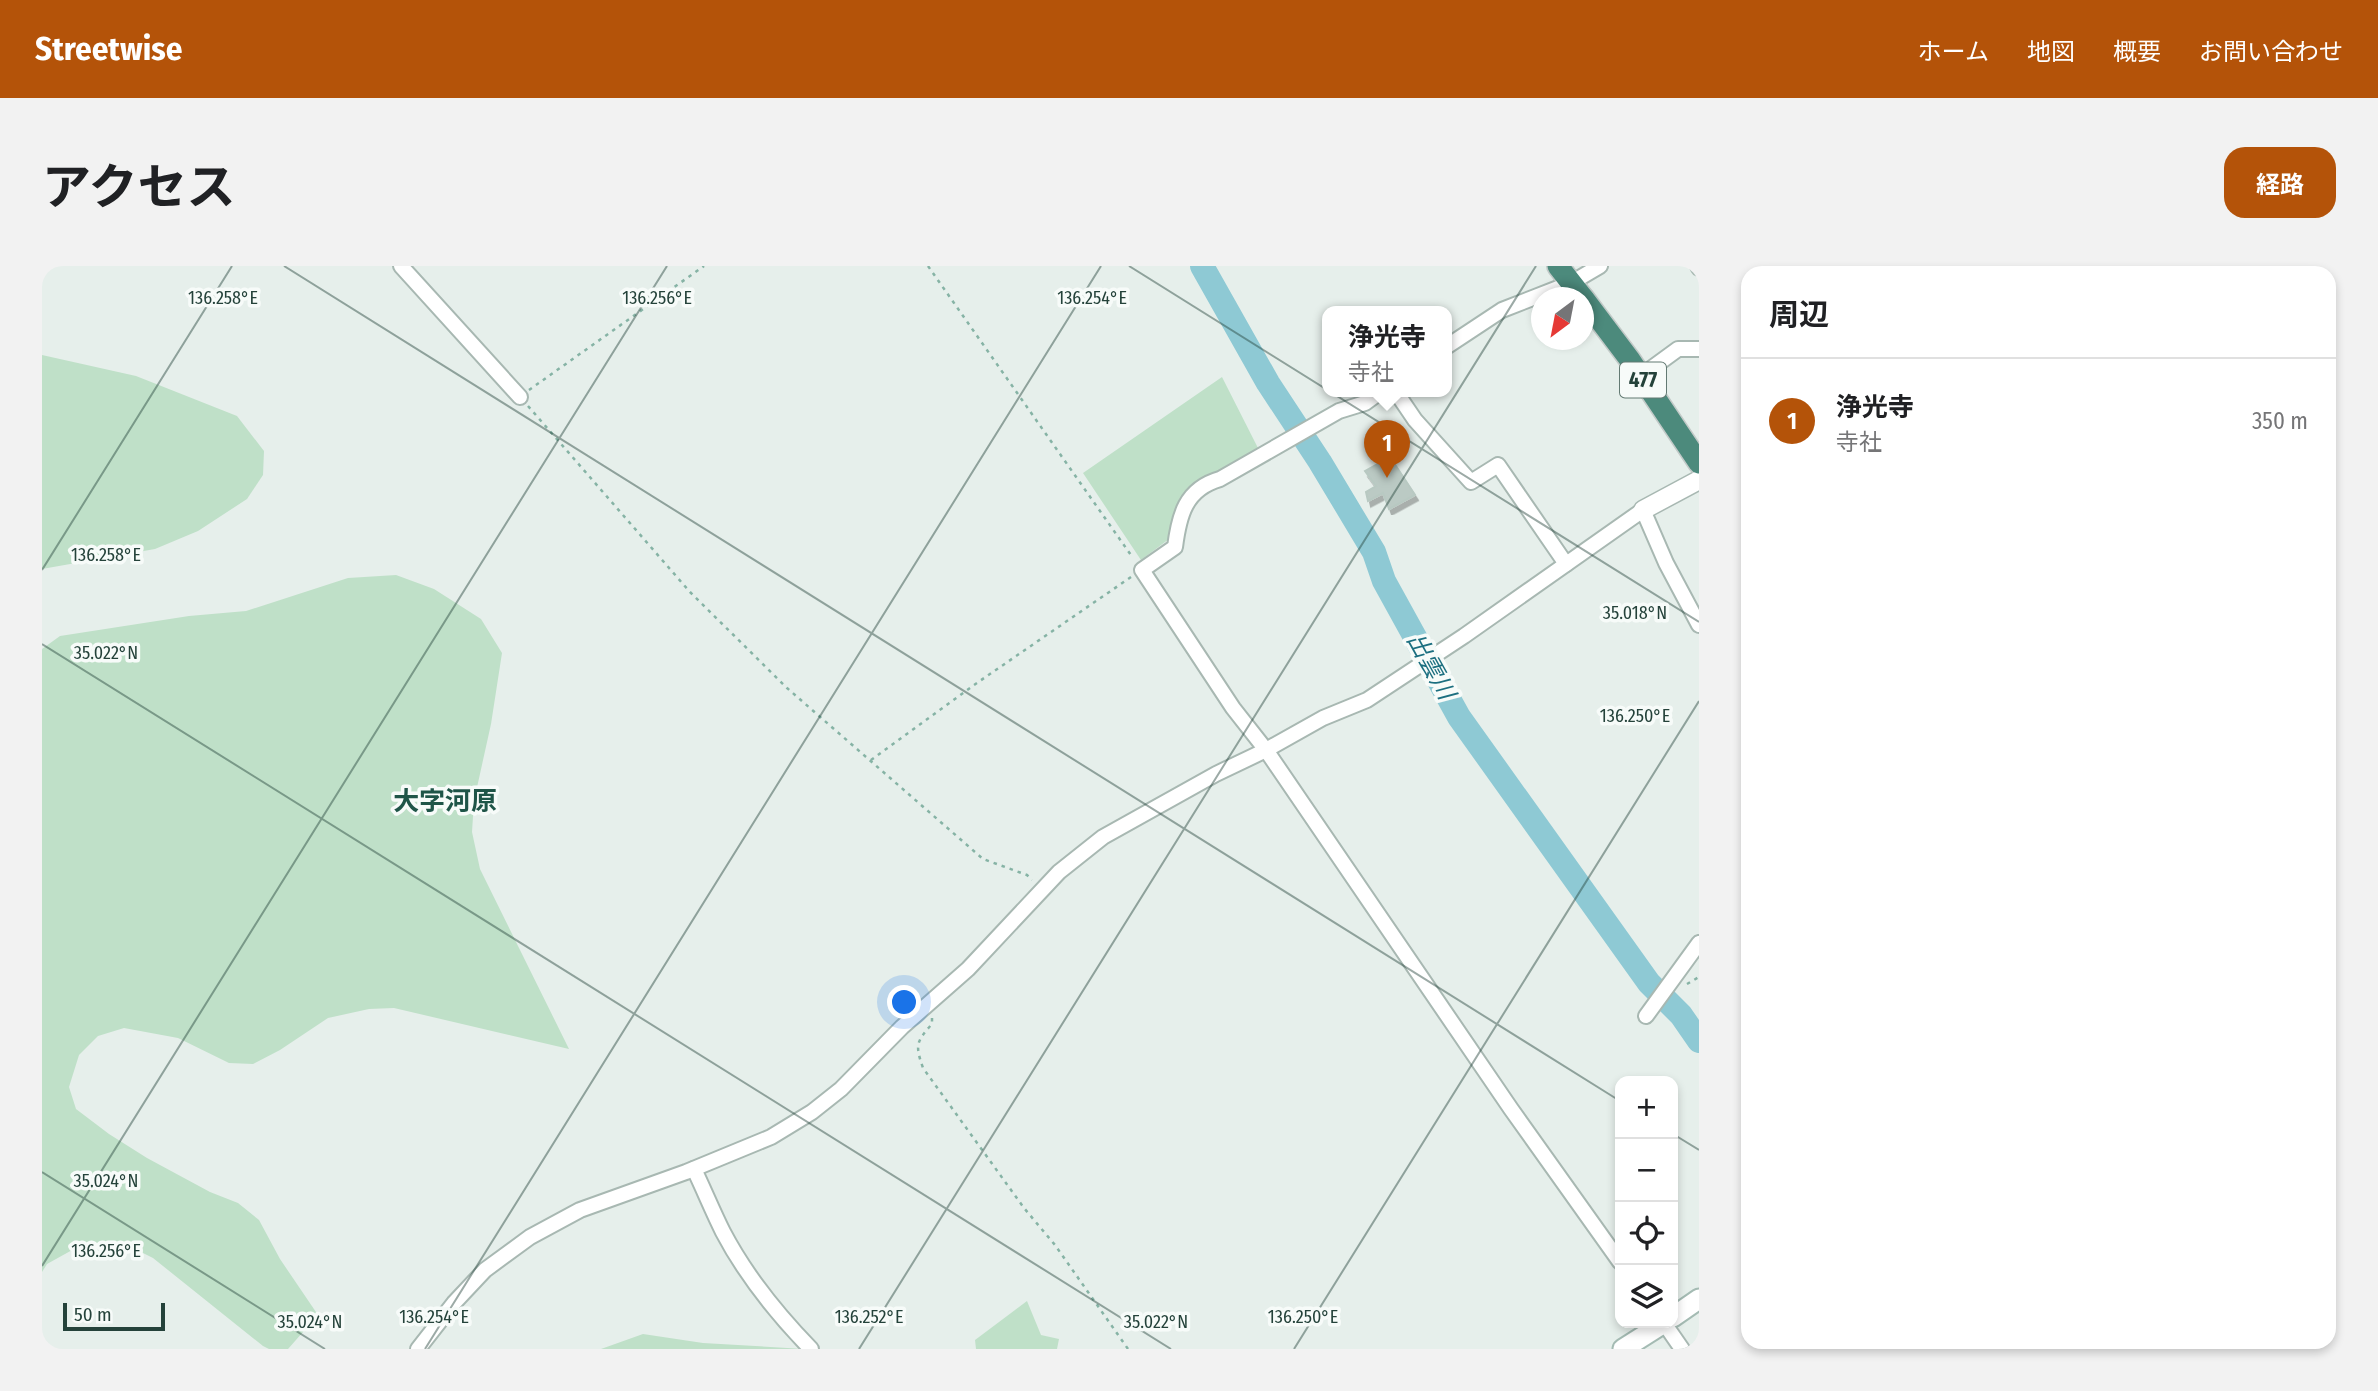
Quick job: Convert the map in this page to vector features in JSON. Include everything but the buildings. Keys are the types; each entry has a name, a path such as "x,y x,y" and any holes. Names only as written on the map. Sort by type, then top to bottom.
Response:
{"highway":[{"name":"477","path":"1574,286 1630,360 1699,463"}],"main road":[{"path":"1678,1314 1699,1299"},
{"path":"1623,1349 1656,1328"}],"street":[{"path":"401,266 520,397"},
{"path":"1452,344 1502,310 1574,286 1600,266"},
{"path":"1651,368 1678,349 1699,349"},
{"path":"1373,397 1365,403 1339,411 1220,479 1211,481 1190,498 1179,516 1175,547 1142,570 1233,708 1266,750 1511,1109 1615,1255"},
{"path":"1399,397 1415,420 1471,482 1498,465 1566,564"},
{"path":"418,1349 454,1303 485,1270 530,1237 580,1210 771,1137 812,1112 841,1089 992,945 1041,890 1079,854 1124,823 1323,718 1367,700 1464,636 1643,510 1699,480"},
{"path":"1643,510 1666,563 1699,625"},
{"path":"1646,1016 1699,943"},
{"path":"694,1168 724,1234 747,1270 791,1329 811,1349"},
{"path":"1667,1328 1682,1349"}],"path":[{"path":"704,266 520,397 690,592 787,688 983,859 1027,875 1041,890"},
{"path":"871,760 974,685 1142,570 928,266"},
{"path":"932,1001 932,1024 918,1039 917,1052 923,1068 1024,1208 1055,1245 1128,1349"}],"green space":[{"path":"42,355 136,376 237,416 264,451 263,475 247,499 198,531 155,549 42,569"},
{"path":"1222,377 1260,452 1209,478 1173,536 1141,560 1083,473"},
{"path":"396,575 434,589 481,619 502,653 491,724 474,801 472,832 480,869 569,1049 394,1008 369,1009 328,1018 280,1050 253,1064 229,1063 178,1038 124,1028 98,1036 79,1055 69,1087 76,1109 147,1158 210,1192 238,1203 259,1220 280,1259 318,1315 288,1349 269,1349 153,1258 129,1246 105,1245 74,1249 47,1264 42,1272 42,649 60,636 189,616 246,611 348,578"},
{"path":"1027,1301 1041,1335 1059,1339 1057,1349 976,1349 975,1340"},
{"path":"643,1334 703,1343 804,1349 601,1349"}],"waterway":[{"name":"出雲川","path":"1202,266 1268,383 1374,552 1384,581 1459,717 1649,983 1681,1015 1699,1041"}],"place":[{"name":"浄光寺","path":"1387,478"}],"district":[{"name":"大字河原","path":"445,801"}]}
